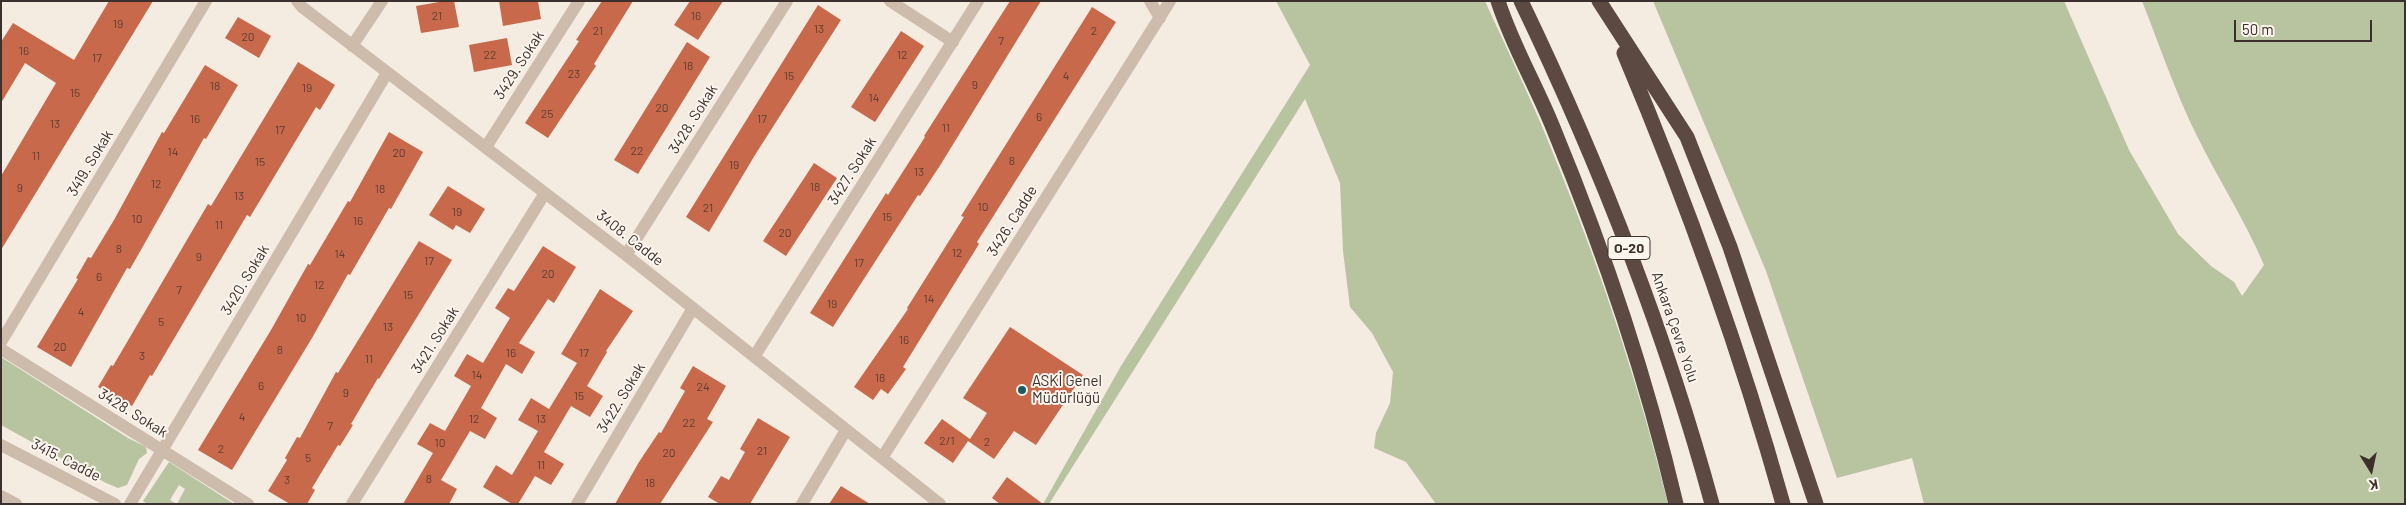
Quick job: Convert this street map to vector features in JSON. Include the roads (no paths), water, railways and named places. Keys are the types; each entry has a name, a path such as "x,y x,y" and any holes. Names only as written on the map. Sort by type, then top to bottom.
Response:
{"highway":[{"path":"1498,1 1554,129 1603,256 1633,344 1676,504"},
{"name":"Ankara Çevre Yolu","path":"1521,1 1566,94 1632,255 1701,462 1712,504"},
{"path":"1599,1 1623,50 1653,121 1697,236 1724,311 1784,504"},
{"path":"1599,1 1687,137 1730,247 1816,504"}],"street":[{"name":"3419. Sokak","path":"1,342 206,1"},
{"name":"3408. Cadde","path":"297,1 352,46 626,255 940,504"},
{"path":"352,46 382,1"},
{"name":"3429. Sokak","path":"486,147 579,1"},
{"name":"3428. Sokak","path":"626,255 787,1"},
{"path":"890,1 953,42"},
{"name":"3427. Sokak","path":"754,357 978,1"},
{"path":"1150,1 1160,18"},
{"name":"3426. Cadde","path":"882,458 1170,1"},
{"name":"3420. Sokak","path":"130,504 387,73"},
{"name":"3421. Sokak","path":"352,504 545,193"},
{"name":"3422. Sokak","path":"577,504 693,308"},
{"name":"3428. Sokak","path":"1,349 248,504"},
{"path":"802,504 846,430"},
{"name":"3415. Cadde","path":"1,445 115,504"},
{"path":"1,496 16,504"}],"place":[{"name":"ASKİ Genel Müdürlüğü","path":"1022,390"}]}
